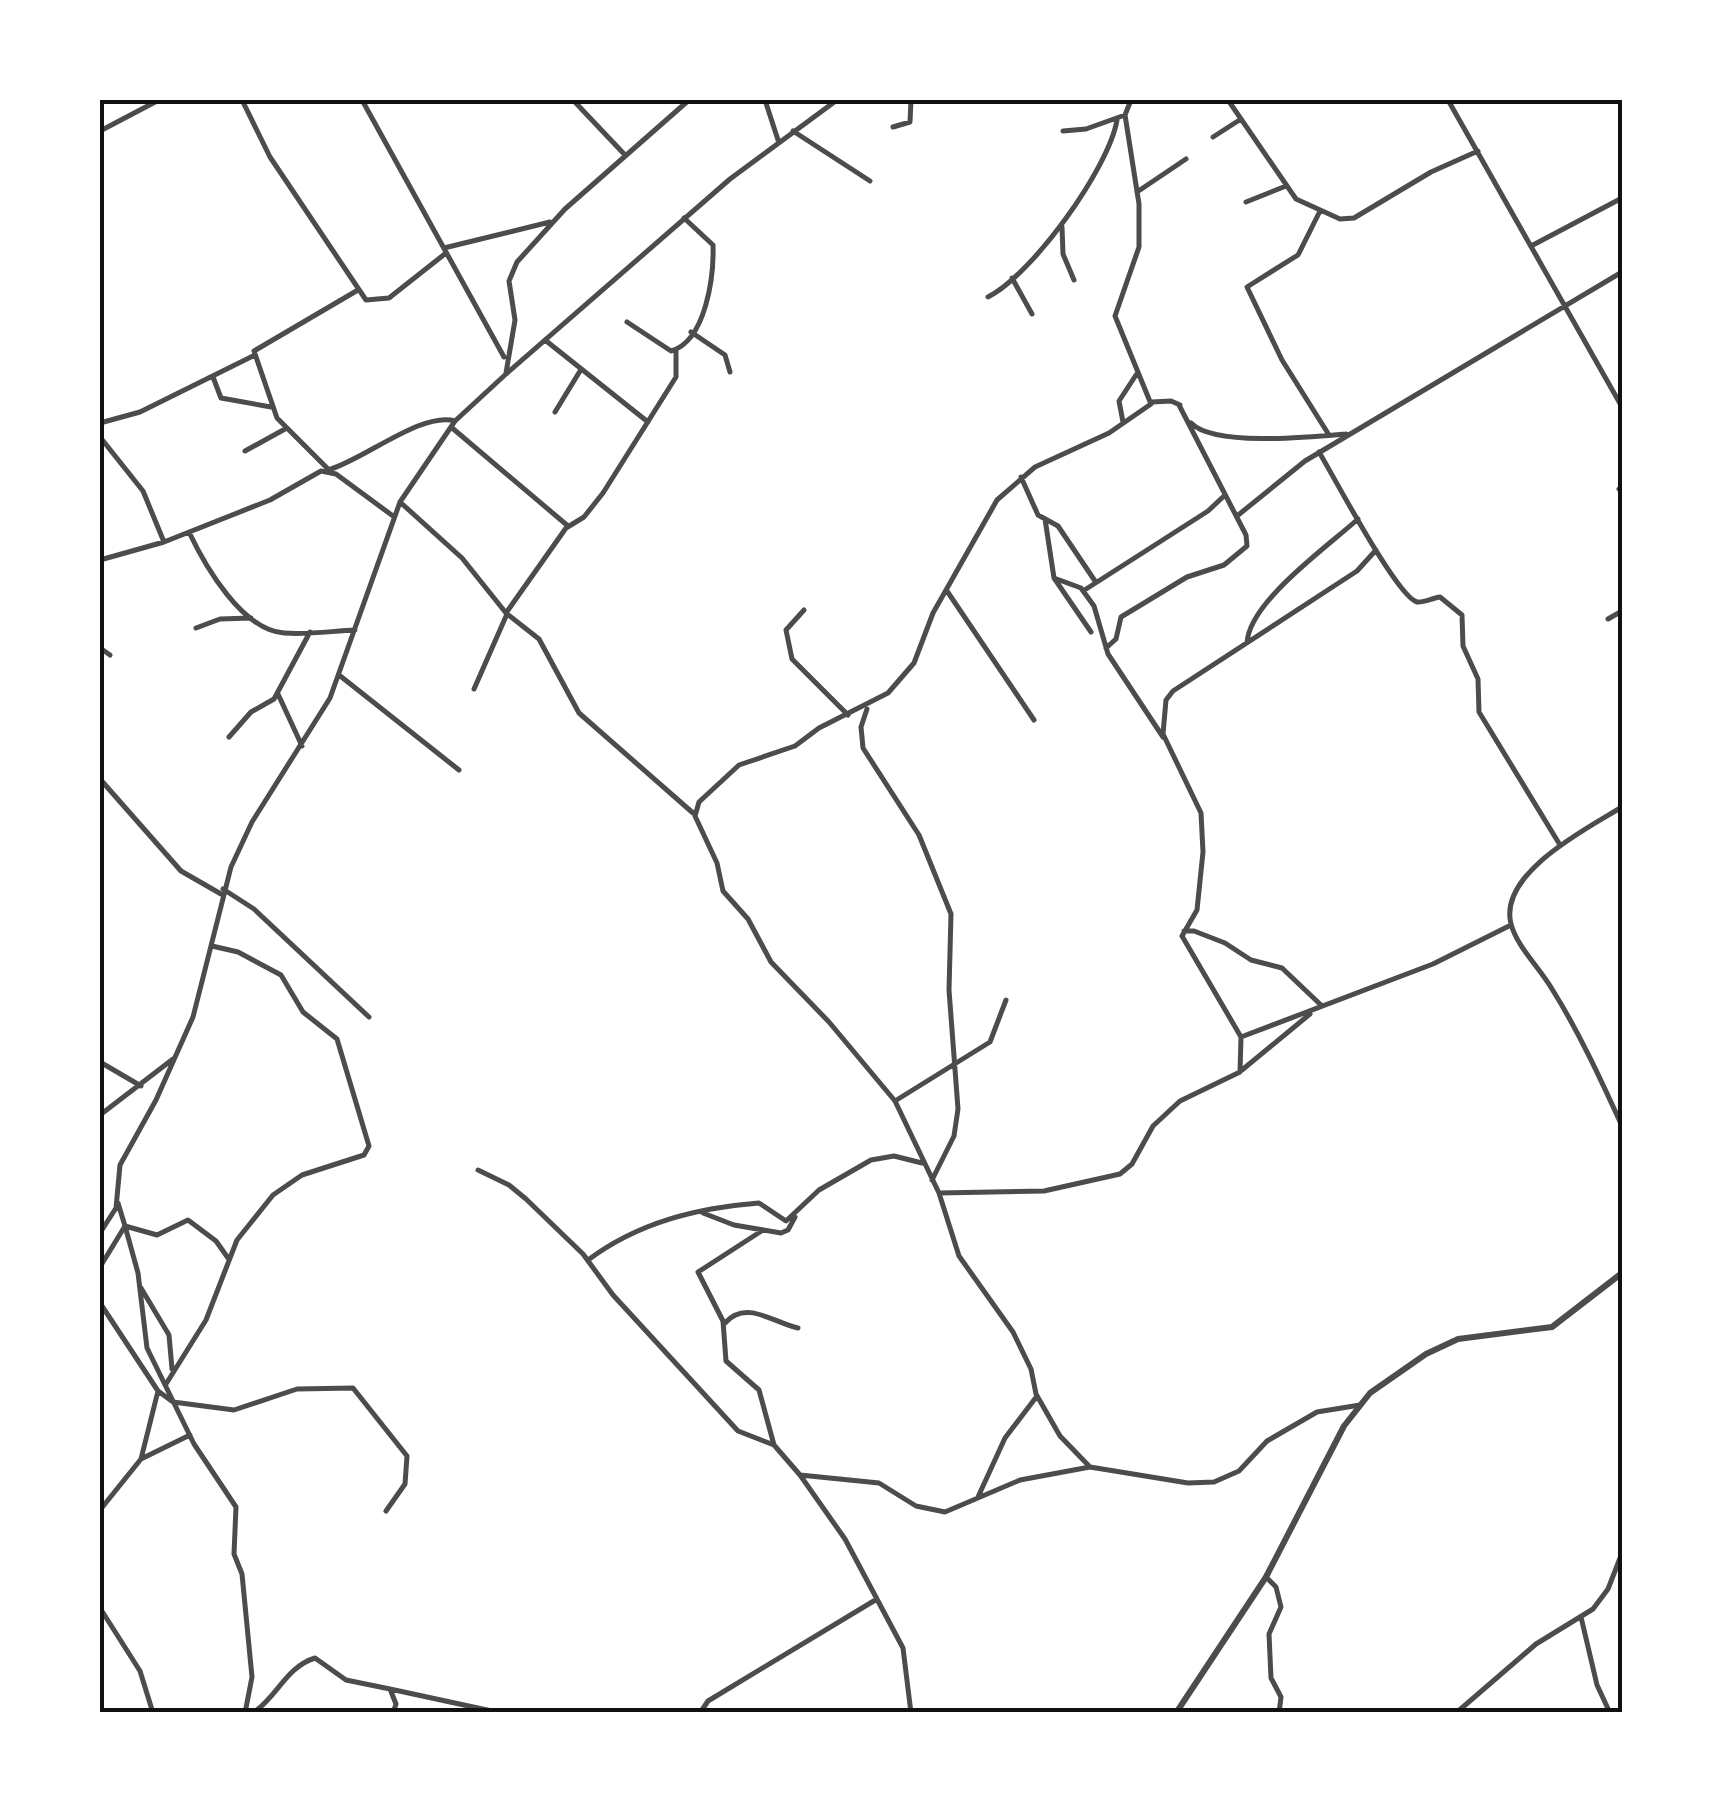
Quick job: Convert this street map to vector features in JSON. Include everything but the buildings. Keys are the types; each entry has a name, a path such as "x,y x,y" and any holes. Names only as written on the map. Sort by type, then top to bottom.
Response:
{"street":[{"path":"100,131 159,100"},
{"path":"242,100 270,157 366,300 381,302 445,250 553,222"},
{"path":"362,100 505,359"},
{"path":"573,100 625,155"},
{"path":"506,374 505,359 515,320 510,273 553,222 689,100"},
{"path":"765,100 779,141"},
{"path":"100,1234 113,1217 120,1166 176,1057 212,946 222,892 252,822 302,746 339,676 400,502 453,424 506,374 684,218 792,130 837,100"},
{"path":"892,127 910,122 911,100"},
{"path":"1131,100 1125,115 1137,192 1139,247 1115,316 1152,402"},
{"path":"1228,100 1301,203 1345,220 1430,172 1478,151"},
{"path":"1448,100 1622,406"},
{"path":"1063,130 1125,115"},
{"path":"1213,137 1241,119"},
{"path":"988,297 1012,278 1062,224 1106,160 1117,120"},
{"path":"792,130 870,181"},
{"path":"1137,192 1186,159"},
{"path":"1246,202 1286,186"},
{"path":"1532,245 1622,198"},
{"path":"1320,212 1298,255 1247,287 1282,360 1329,435"},
{"path":"474,688 506,614 568,526 584,518 604,494 676,377 676,351 709,300 713,246 684,218"},
{"path":"1062,224 1064,254 1074,280"},
{"path":"1237,516 1319,452 1622,272"},
{"path":"1012,278 1032,314"},
{"path":"358,290 258,346 255,355 271,406 285,428 332,471 394,517"},
{"path":"626,322 676,351"},
{"path":"691,332 725,355 730,372"},
{"path":"544,340 648,422"},
{"path":"100,422 140,412 255,355"},
{"path":"556,412 580,371"},
{"path":"1123,425 1120,398 1137,373"},
{"path":"212,377 221,398 271,406"},
{"path":"695,816 699,802 739,766 784,751 868,706 910,669 987,516 1021,476 1123,425 1152,402 1179,405 1195,428 1208,433 1349,434"},
{"path":"1106,648 1116,639 1122,617 1244,550 1248,542 1179,405"},
{"path":"100,560 164,542 270,500 313,474 332,471 366,456 431,420 453,424 568,526"},
{"path":"245,451 285,428"},
{"path":"100,436 143,491 164,542"},
{"path":"1319,452 1376,550 1410,597 1422,602 1440,597 1462,616 1464,646 1478,679 1479,712 1560,845"},
{"path":"1021,476 1028,496 1045,519 1058,526 1096,582"},
{"path":"1083,591 1208,511 1224,495"},
{"path":"400,502 482,579 506,614 546,648 579,713 680,798 695,816 717,863 721,888 748,919 770,962 829,1022 895,1101 939,1193 958,1256 1012,1332 1031,1368 1038,1396 1060,1436 1090,1467"},
{"path":"1045,519 1054,578 1092,632"},
{"path":"1247,644 1251,622 1267,602 1358,519"},
{"path":"189,532 216,582 251,618 271,631 356,630"},
{"path":"1164,740 1162,725 1169,695 1357,571 1376,550"},
{"path":"1054,578 1083,591 1097,612 1106,648 1164,740 1202,817 1200,898 1184,931 1185,943 1240,1037 1240,1072"},
{"path":"947,591 1034,720"},
{"path":"804,610 786,630 788,653 848,715"},
{"path":"1608,619 1622,611"},
{"path":"196,628 220,620 251,618"},
{"path":"229,737 278,692 310,632"},
{"path":"100,648 110,655"},
{"path":"339,676 368,694 459,770"},
{"path":"278,692 302,746"},
{"path":"868,706 861,727 864,748 919,835 951,914 949,990 958,1119 945,1159 932,1180"},
{"path":"100,778 181,871 259,914 370,1017"},
{"path":"1622,807 1537,863 1518,890 1512,925 1572,1024 1622,1126"},
{"path":"1240,1037 1433,964 1512,925"},
{"path":"1184,931 1225,942 1251,960 1282,968 1322,1006"},
{"path":"166,1384 206,1320 237,1240 285,1184 322,1167 352,1160 369,1146 337,1039 303,1012 281,975 238,952 212,946"},
{"path":"895,1101 956,1065 994,1036 1006,1000"},
{"path":"939,1193 1044,1190 1120,1174 1132,1164 1153,1126 1180,1102 1240,1072 1285,1039 1314,1010"},
{"path":"100,1115 176,1057"},
{"path":"100,1062 141,1086"},
{"path":"588,1260 638,1229 700,1212 759,1203 786,1220 819,1190 871,1160 894,1156 922,1163"},
{"path":"478,1170 509,1185 588,1260 613,1295 738,1431 774,1445"},
{"path":"117,1201 139,1285 146,1348 190,1435 238,1515 234,1554 242,1574 252,1678 249,1713"},
{"path":"700,1212 785,1232 796,1212"},
{"path":"126,1226 157,1235 188,1220 216,1241 228,1258"},
{"path":"100,1267 126,1226"},
{"path":"764,1230 698,1272 723,1326 726,1361 758,1390 774,1445 845,1538 908,1662 911,1713"},
{"path":"1176,1713 1266,1578 1344,1426 1380,1384 1458,1339 1552,1327 1622,1273"},
{"path":"139,1285 168,1335 172,1373"},
{"path":"100,1304 158,1391 173,1402 234,1410 297,1390 352,1388 386,1424 407,1456 405,1484 386,1511"},
{"path":"723,1326 731,1316 742,1313 765,1315 798,1328"},
{"path":"100,1510 141,1459 158,1391"},
{"path":"976,1500 1006,1438 1038,1396"},
{"path":"800,1475 880,1483 933,1511 954,1511 1020,1480 1090,1467 1188,1483 1214,1482 1239,1471 1267,1442 1317,1412 1360,1406"},
{"path":"141,1459 190,1435"},
{"path":"1456,1713 1536,1644 1605,1596 1622,1552"},
{"path":"1266,1578 1276,1587 1281,1607 1269,1634 1271,1678 1281,1697 1279,1713"},
{"path":"700,1713 708,1701 877,1599"},
{"path":"100,1608 140,1671 154,1713"},
{"path":"1581,1616 1597,1684 1610,1713"},
{"path":"249,1713 268,1702 298,1664 316,1658 346,1680 500,1713"},
{"path":"390,1689 396,1704 392,1713"}]}
